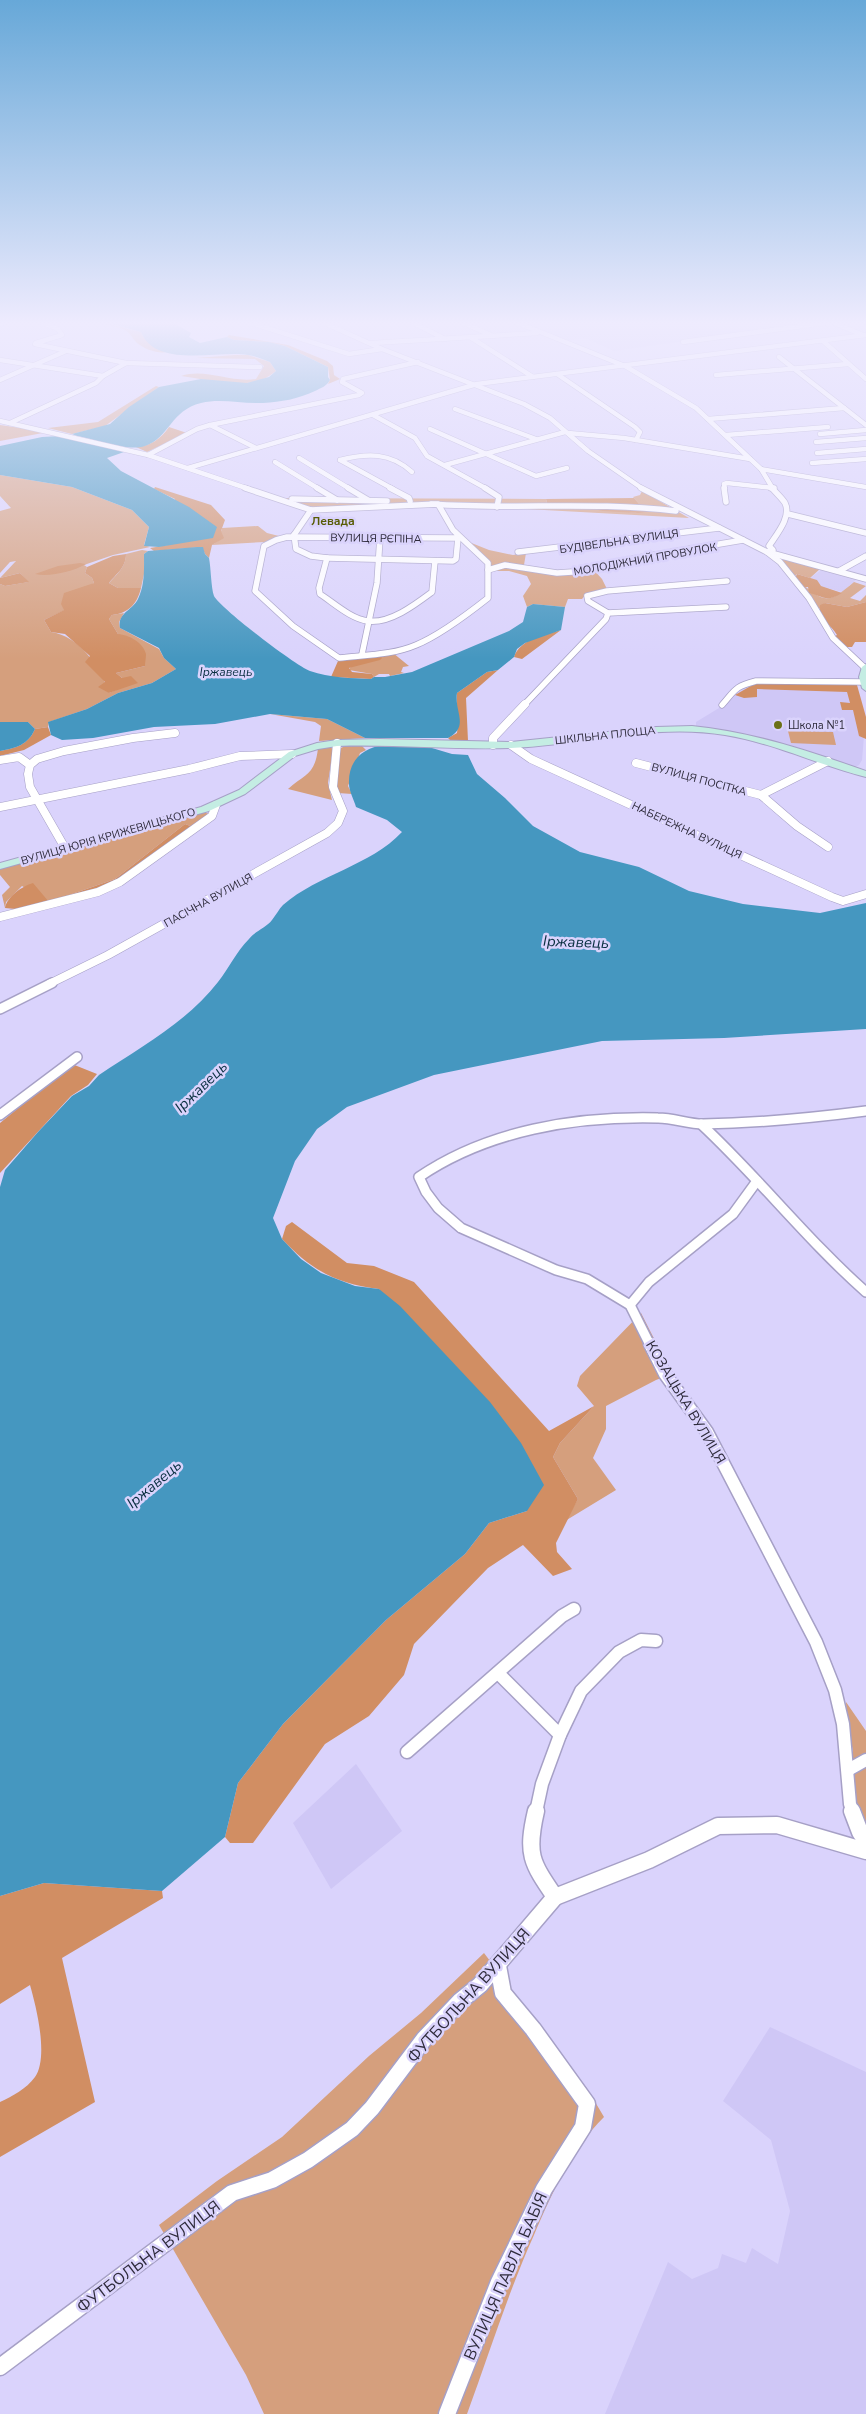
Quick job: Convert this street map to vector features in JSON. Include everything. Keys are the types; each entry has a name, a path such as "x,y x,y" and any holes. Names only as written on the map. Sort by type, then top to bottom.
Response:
{"street":[{"path":"56,434 148,455 284,499 311,510 438,504"},
{"path":"148,455 188,434"},
{"path":"227,434 256,448"},
{"path":"188,468 308,434"},
{"path":"407,434 421,444 428,456 496,494 499,497 497,507"},
{"path":"440,434 482,454 536,476 567,468"},
{"path":"522,434 536,439"},
{"path":"445,466 536,439 564,434"},
{"path":"568,434 623,477 767,552 780,562 809,598 832,638 866,667 865,686 756,681 742,685 730,692 722,705"},
{"path":"585,434 750,459"},
{"path":"636,440 639,434"},
{"path":"724,434 761,469 765,478 787,505 788,514 769,546 772,550 767,552"},
{"path":"726,436 751,434"},
{"path":"783,434 787,437 825,434"},
{"path":"816,442 866,438"},
{"path":"817,453 866,449"},
{"path":"410,501 409,498 392,487 340,460 369,454 387,456 412,472"},
{"path":"299,458 369,500"},
{"path":"812,463 866,459"},
{"path":"275,462 316,484 338,500"},
{"path":"761,469 866,488"},
{"path":"726,502 724,484 727,483 774,488"},
{"path":"284,499 410,501 497,507 628,504 687,512"},
{"path":"380,538 378,583 362,654 384,653 416,645 485,602 488,598 488,566 458,538 444,521 438,504"},
{"path":"311,510 294,535 296,549 311,556 378,560 436,561 456,559 458,538"},
{"path":"788,514 866,534"},
{"name":"БУДІВЕЛЬНА ВУЛИЦЯ","path":"518,552 549,550 720,528"},
{"name":"ВУЛИЦЯ РЄПІНА","path":"362,654 339,658 331,654 294,626 255,591 264,546 282,536 294,535 458,538"},
{"name":"МОЛОДІЖНИЙ ПРОВУЛОК","path":"488,566 501,565 565,573 587,571 637,558 743,540"},
{"path":"767,552 866,579"},
{"path":"839,571 866,556"},
{"path":"327,558 319,588 320,594 352,614 370,621 396,613 432,592 436,561"},
{"path":"726,607 608,613 588,601 587,596 616,590 727,580"},
{"path":"493,745 493,738 606,619 608,613"},
{"name":"ШКІЛЬНА ПЛОЩА","path":"338,743 511,745 656,730 692,729 756,739 792,748 865,773"},
{"path":"65,848 30,787 28,774 30,765 37,758 64,751 133,738 176,733"},
{"name":"ВУЛИЦЯ ЮРІЯ КРИЖЕВИЦЬКОГО","path":"0,866 216,805 242,792 292,754 317,746 338,743"},
{"name":"ПАСІЧНА ВУЛИЦЯ","path":"2,1008 108,955 327,833 338,824 343,811 333,792 332,779 338,743"},
{"name":"НАБЕРЕЖНА ВУЛИЦЯ","path":"511,745 531,759 832,897 843,901 866,894"},
{"path":"0,807 189,769 240,756 292,754"},
{"path":"0,760 19,757 30,765"},
{"name":"ВУЛИЦЯ ПОСІТКА","path":"762,795 828,761"},
{"name":"ВУЛИЦЯ ПОСІТКА","path":"636,763 762,795 797,826 828,848"},
{"name":"ВУЛИЦЯ ЮРІЯ КРИЖЕВИЦЬКОГО","path":"0,917 98,892 120,882 212,816 216,805"},
{"path":"0,998 2,1008"},
{"path":"0,1115 77,1057"},
{"path":"757,1181 733,1214 649,1282 630,1305 587,1279 556,1270 461,1228 438,1208 426,1192 419,1176 436,1163 460,1151 513,1135 591,1120 661,1118 701,1124 819,1117 866,1111"},
{"path":"701,1124 732,1151 757,1181 819,1247 866,1292"},
{"name":"КОЗАЦЬКА ВУЛИЦЯ","path":"630,1305 666,1374 707,1432 816,1642 835,1690 843,1724 850,1804 860,1832 866,1841"},
{"path":"407,1752 562,1616 574,1609"},
{"path":"656,1641 641,1640 620,1652 601,1669 582,1691 560,1734 542,1784 530,1836 534,1866 555,1897 649,1860 718,1826 778,1825 866,1851"},
{"path":"498,1673 560,1734"},
{"path":"848,1770 866,1760"},
{"name":"ФУТБОЛЬНА ВУЛИЦЯ","path":"0,2367 232,2193 272,2180 308,2160 352,2129 372,2108 424,2039 460,2001 480,1985 498,1966 555,1897"},
{"name":"ВУЛИЦЯ ПАВЛА БАБІЯ","path":"447,2414 499,2282 544,2189 583,2127 587,2104 533,2029 503,1993 498,1966"}],"shaded area":[{"path":"0,434 39,434 0,441"},
{"path":"186,434 147,452 136,447 155,441 162,435"},
{"path":"0,475 72,487 132,510 149,527 144,545 150,547 113,555 84,565 87,567 85,573 92,578 94,583 71,592 62,604 65,610 44,620 51,632 71,639 87,654 100,673 109,693 116,690 122,678 116,673 145,666 144,661 118,634 109,619 112,615 124,613 119,622 120,628 159,649 164,658 176,669 152,683 118,693 87,709 49,722 48,727 35,729 28,722 0,722 0,584 5,586 28,582 20,573 0,578 16,561 10,562 0,573 0,511 11,508 0,496"},
{"path":"155,487 211,505 225,520 221,531 224,538 212,545 209,558 202,547 154,551 150,548 168,545 175,499 154,489"},
{"path":"642,491 689,518 451,505 307,511 273,498 546,499 547,503 638,513 641,506 633,497 640,495"},
{"path":"634,498 641,506 652,511 638,513 603,511 598,510 593,504 547,503 546,499"},
{"path":"258,526 267,533 279,536 265,542 212,545 218,541 222,528"},
{"path":"459,538 489,550 513,555 526,553 524,565 555,571 591,567 602,579 607,589 586,594 582,599 568,599 565,607 533,604 527,607 523,596 531,584 527,576 509,571 492,571"},
{"path":"142,550 148,551 144,554 144,574 141,588 118,588 109,583 123,567 126,554"},
{"path":"126,554 122,567 109,583 118,588 141,588 135,603 128,610 112,615 109,619 118,634 131,638 142,646 146,654 145,666 116,673 122,678 131,676 138,683 109,693 98,687 105,682 85,662 90,656 65,634 51,632 44,620 64,610 61,604 64,593 94,583 92,578 85,573 87,567 113,556"},
{"path":"773,556 821,568 810,578 797,574 795,576"},
{"path":"86,564 61,573 35,574 58,566"},
{"path":"821,570 857,579 842,592 805,582"},
{"path":"20,573 29,582 5,586 0,584 0,578"},
{"path":"797,574 817,580 821,586 842,593 832,598 825,598 809,593 808,587 804,587 795,578"},
{"path":"854,582 866,586 850,598 860,601 866,595 866,602 847,607 825,603 819,609 800,583 821,597 831,598"},
{"path":"866,602 866,642 855,642 852,647 844,647 833,637 837,635 823,618 820,605 825,603 847,607"},
{"path":"561,630 522,659 514,657 517,651 527,642"},
{"path":"393,653 409,666 403,667 401,672 404,673 390,676 389,674 379,674 374,677 372,674 349,670 351,666"},
{"path":"380,655 382,658 380,660 349,668 352,672 372,674 374,677 371,679 331,677 338,661"},
{"path":"498,670 466,698 468,741 450,740 448,738 457,733 457,693 487,672"},
{"name":"Школа №1","path":"755,683 848,686 864,736 862,760 859,765 853,768 793,746 696,728 696,722 724,705 732,692"},
{"path":"756,683 857,685 866,717 866,739 859,736 853,710 842,710 840,702 850,703 847,692 757,689 757,697 744,698 735,695"},
{"path":"270,714 327,719 365,738 319,741 321,726 315,722"},
{"path":"48,727 51,735 24,750 0,756 0,751 16,747 29,739 35,729"},
{"path":"788,731 833,732 836,745 791,743"},
{"path":"347,745 361,745 366,750 360,753 348,786 352,794 338,793 334,783 339,749"},
{"path":"328,746 333,749 328,783 332,800 288,789 312,769 317,757 318,748"},
{"path":"203,812 209,814 193,827 185,824 115,879 49,902 22,886 6,902 5,908 2,895 10,887 0,875 0,869"},
{"path":"185,824 193,827 119,881 92,892 26,910 5,908 16,892 33,883 49,902 115,879"},
{"path":"72,1064 97,1074 88,1085 71,1096 0,1173 0,1123"},
{"path":"292,1222 347,1263 374,1266 414,1282 549,1431 594,1406 560,1443 553,1457 578,1499 556,1543 557,1552 572,1569 553,1576 523,1545 488,1568 414,1644 404,1675 369,1716 325,1744 253,1843 230,1843 225,1837 238,1783 283,1724 386,1620 465,1554 489,1523 527,1511 379,1289 364,1287 337,1279 303,1259 282,1239 286,1226"},
{"path":"641,1313 672,1374 656,1380 606,1406 606,1429 593,1458 616,1490 565,1521 578,1499 553,1457 560,1443 594,1406 577,1386 580,1376"},
{"path":"846,1702 866,1731 866,1827 853,1797 853,1751 847,1724"},
{"path":"356,1764 402,1831 331,1889 293,1823"},
{"path":"44,1883 162,1891 163,1898 62,1958 95,2102 0,2157 0,2102 19,2092 35,2077 39,2068 41,2045 38,2018 30,1985 0,2004 0,1896"},
{"path":"484,1953 588,2090 604,2117 572,2158 548,2203 516,2279 467,2414 264,2414 246,2375 159,2225 217,2181 282,2137 369,2056 421,2013"},
{"path":"770,2027 866,2072 866,2414 605,2414 668,2262 692,2279 718,2268 722,2254 746,2263 752,2248 778,2264 790,2211 771,2140 723,2101"}],"water":[{"path":"72,434 163,434 153,442 138,447 120,446"},
{"path":"60,436 124,452 107,458 121,471 189,507 217,527 213,538 159,547 144,546 149,527 132,510 72,487 0,475 0,446 42,437"},
{"name":"Іржавець","path":"203,547 205,554 209,558 213,592 219,602 243,624 290,659 310,671 325,675 371,679 412,672 509,631 523,622 527,607 533,604 565,607 561,630 525,643 517,649 514,657 498,670 487,672 457,693 460,723 455,733 448,738 365,738 327,719 270,714 215,724 154,727 93,738 62,740 51,735 48,722 87,709 118,693 152,683 176,669 164,658 159,648 120,628 120,623 123,615 136,603 140,594 144,577 144,554 148,551"},
{"path":"0,722 28,722 35,729 29,739 21,745 0,751"},
{"path":"384,745 432,748 452,754 468,755 477,774 533,826 580,852 639,867 689,891 743,904 820,913 866,903 866,1029 724,1038 602,1041 434,1075 347,1107 317,1129 295,1161 273,1218 282,1239 301,1259 321,1273 355,1286 379,1289 400,1306 490,1402 521,1443 544,1485 527,1511 489,1523 465,1554 386,1620 283,1724 238,1783 225,1837 162,1891 44,1883 0,1896 0,1187 5,1170 72,1096 89,1086 99,1075 178,1022 206,996 244,944 270,923 283,905 312,885 375,853 402,832 387,820 356,807 349,787 351,769 358,757 369,749"}],"place":[{"name":"Школа №1","path":"778,725"}],"district":[{"name":"Левада","path":"333,521"}]}
